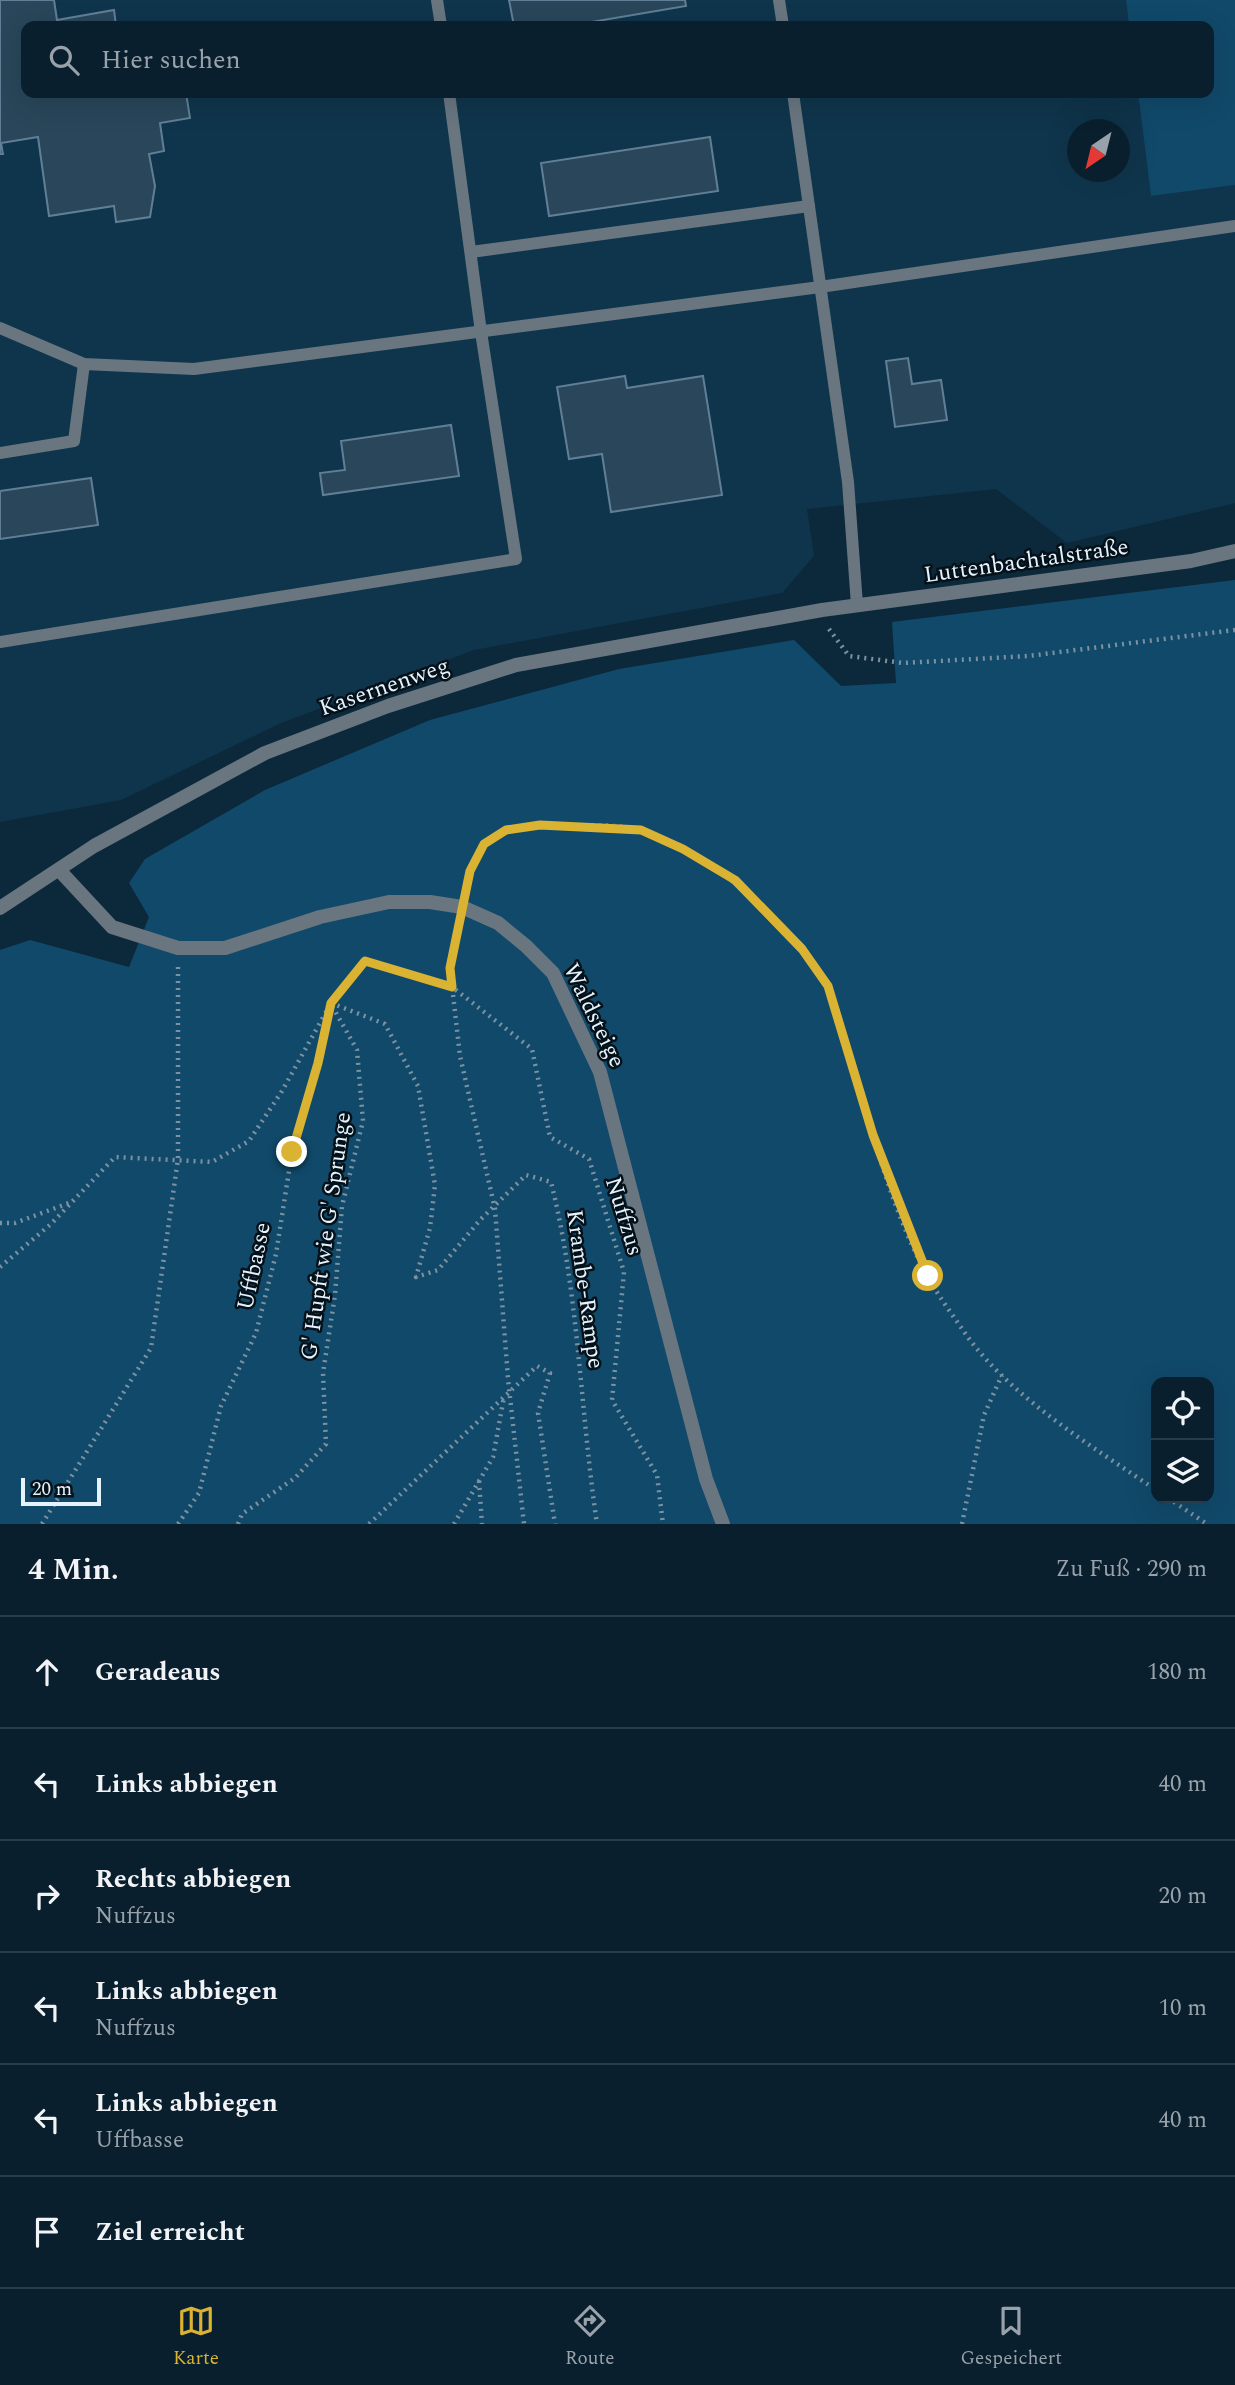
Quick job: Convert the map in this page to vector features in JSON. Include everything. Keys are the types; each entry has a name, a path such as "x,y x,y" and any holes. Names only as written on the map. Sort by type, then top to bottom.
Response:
{"street":[{"name":"Luttenbachtalstraße","path":"822,610 1191,561 1235,551"},
{"name":"Kasernenweg","path":"0,908 60,871 94,846 265,752 388,706 516,665 822,610"},
{"name":"Waldsteige","path":"60,871 112,927 177,948 225,948 320,917 389,902 430,902 462,907 498,923 553,973 600,1072 706,1479 723,1524"}],"lane":[{"path":"437,0 440,21"},
{"path":"779,0 782,21"},
{"path":"0,642 516,559 481,332 450,98"},
{"path":"794,98 848,482 857,605"},
{"path":"471,252 808,206"},
{"path":"0,328 84,364 194,369 820,287 1235,226"},
{"path":"0,453 74,441 84,364"}],"path":[{"path":"822,610 832,636 849,656 902,663 1028,656 1235,630"},
{"path":"454,1524 493,1457 508,1379 495,1206 460,1056 450,968 470,871 484,844 506,830 540,825 641,830 683,849 735,880 802,949 828,986 877,1147 928,1276 968,1337 1002,1375 1039,1406 1151,1486"},
{"path":"42,1524 151,1348 178,1159 177,948"},
{"name":"Nuffzus","path":"331,1003 365,961 452,987 532,1049 550,1137 589,1160 624,1272 612,1400 657,1475 663,1524"},
{"path":"0,1267 51,1224 114,1157 212,1162 249,1141 282,1091 331,1003"},
{"name":"Krambe-Rampe","path":"331,1003 385,1024 418,1086 435,1185 430,1228 416,1277 438,1270 526,1175 551,1182 561,1221 575,1322 585,1441 597,1524"},
{"name":"Uffbasse","path":"178,1524 199,1493 221,1406 256,1333 276,1254 292,1152 318,1063 331,1003"},
{"name":"G' Hupft wie G' Sprunge","path":"238,1524 242,1514 295,1478 326,1444 323,1373 335,1295 342,1206 363,1121 357,1050 331,1003"},
{"path":"0,1223 15,1223 72,1201"},
{"path":"369,1524 537,1366 550,1373 538,1413 555,1524"},
{"path":"962,1524 984,1415 1002,1375"},
{"path":"507,1394 524,1524"},
{"path":"480,1480 482,1524"},
{"path":"1176,1503 1207,1524"}],"shaded area":[{"path":"0,0 1126,0 1128,21 21,21 21,98 1139,98 1151,196 1235,185 1235,503 1067,543 996,489 807,509 814,556 782,593 474,650 281,723 121,800 0,822"},
{"path":"1126,0 1235,0 1235,185 1151,196 1139,98 1214,98 1214,21 1128,21"},
{"path":"1235,580 1235,1524 0,1524 0,950 30,940 129,967 149,917 129,883 145,859 265,790 430,720 619,669 794,640 841,686 896,683 892,622"}],"building":[{"path":"0,0 54,0 57,20 114,10 115,21 21,21 21,98 187,98 190,118 160,123 164,151 149,154 155,186 150,217 116,222 114,206 49,216 38,137 1,143 3,154 0,154"},
{"path":"509,0 685,0 686,6 598,21 513,21"},
{"path":"710,137 718,191 549,216 541,163"},
{"path":"908,358 912,384 941,380 947,420 895,427 886,361"},
{"path":"625,376 627,388 703,376 722,495 611,512 602,454 569,459 557,387"},
{"path":"451,425 459,476 323,495 320,473 345,470 341,441"},
{"path":"91,478 98,525 0,539 0,491"}],"route":[{"path":"292,1152 318,1063 331,1003 365,961 452,987 450,968 470,871 478,853 492,836 506,830 540,825 641,830 683,849 735,880 802,949 828,986 873,1135 897,1203 928,1276"}]}
